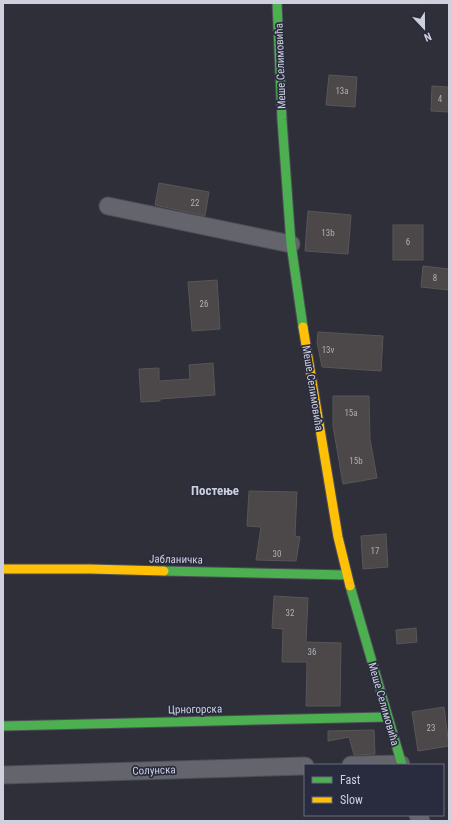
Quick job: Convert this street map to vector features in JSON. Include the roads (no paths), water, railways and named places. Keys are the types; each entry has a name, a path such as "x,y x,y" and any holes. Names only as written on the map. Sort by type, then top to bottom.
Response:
{"street":[{"name":"Меше Селимовића","path":"277,3 282,120 291,244 306,350 338,537 401,764"},
{"path":"108,206 291,244"},
{"name":"Јабланичка","path":"3,568 348,575"},
{"name":"Црногорска","path":"3,726 388,717"},
{"name":"Солунска","path":"3,775 304,766"}],"district":[{"name":"Постење","path":"215,490"}]}
